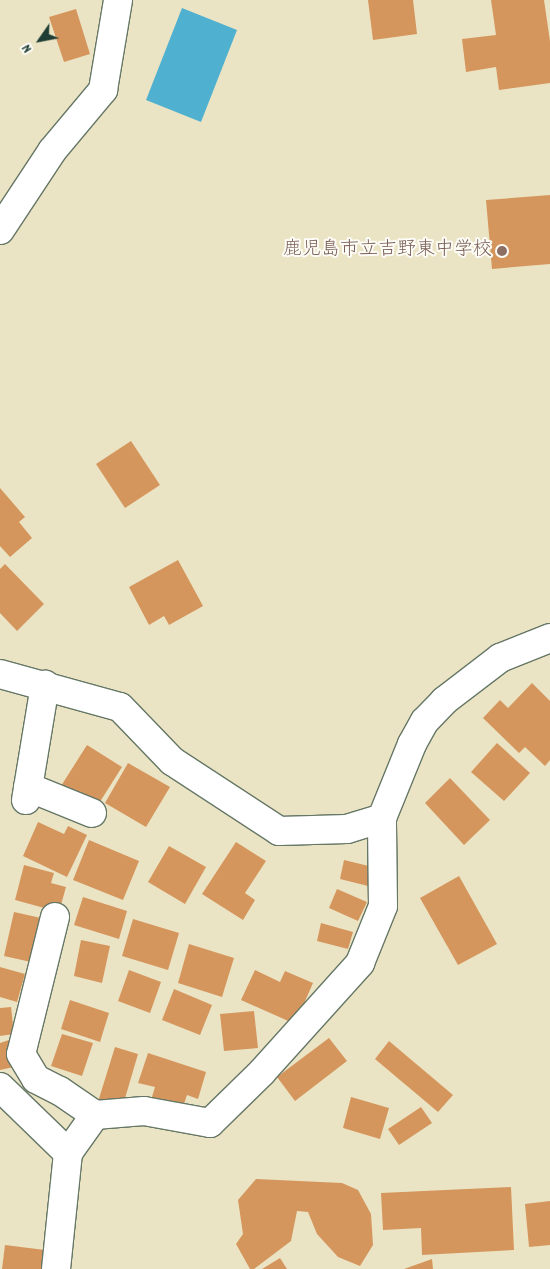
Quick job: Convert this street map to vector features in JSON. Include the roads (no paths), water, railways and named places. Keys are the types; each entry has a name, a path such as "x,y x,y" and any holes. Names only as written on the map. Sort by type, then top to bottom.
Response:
{"street":[{"path":"0,230 52,151 103,90 118,0"},
{"path":"55,917 21,1054 36,1079 60,1090 95,1115 144,1111 210,1123 262,1072 360,962 383,906 382,818 412,744 432,714 444,701 500,658 550,638"},
{"path":"0,674 120,707 172,761 279,831 347,829 382,818"},
{"path":"45,685 27,794 92,813"},
{"path":"0,1087 68,1153"},
{"path":"56,1269 68,1153 95,1115"}],"water":[{"path":"182,8 237,30 201,122 146,100"}],"place":[{"name":"鹿児島市立吉野東中学校","path":"502,251"}]}
